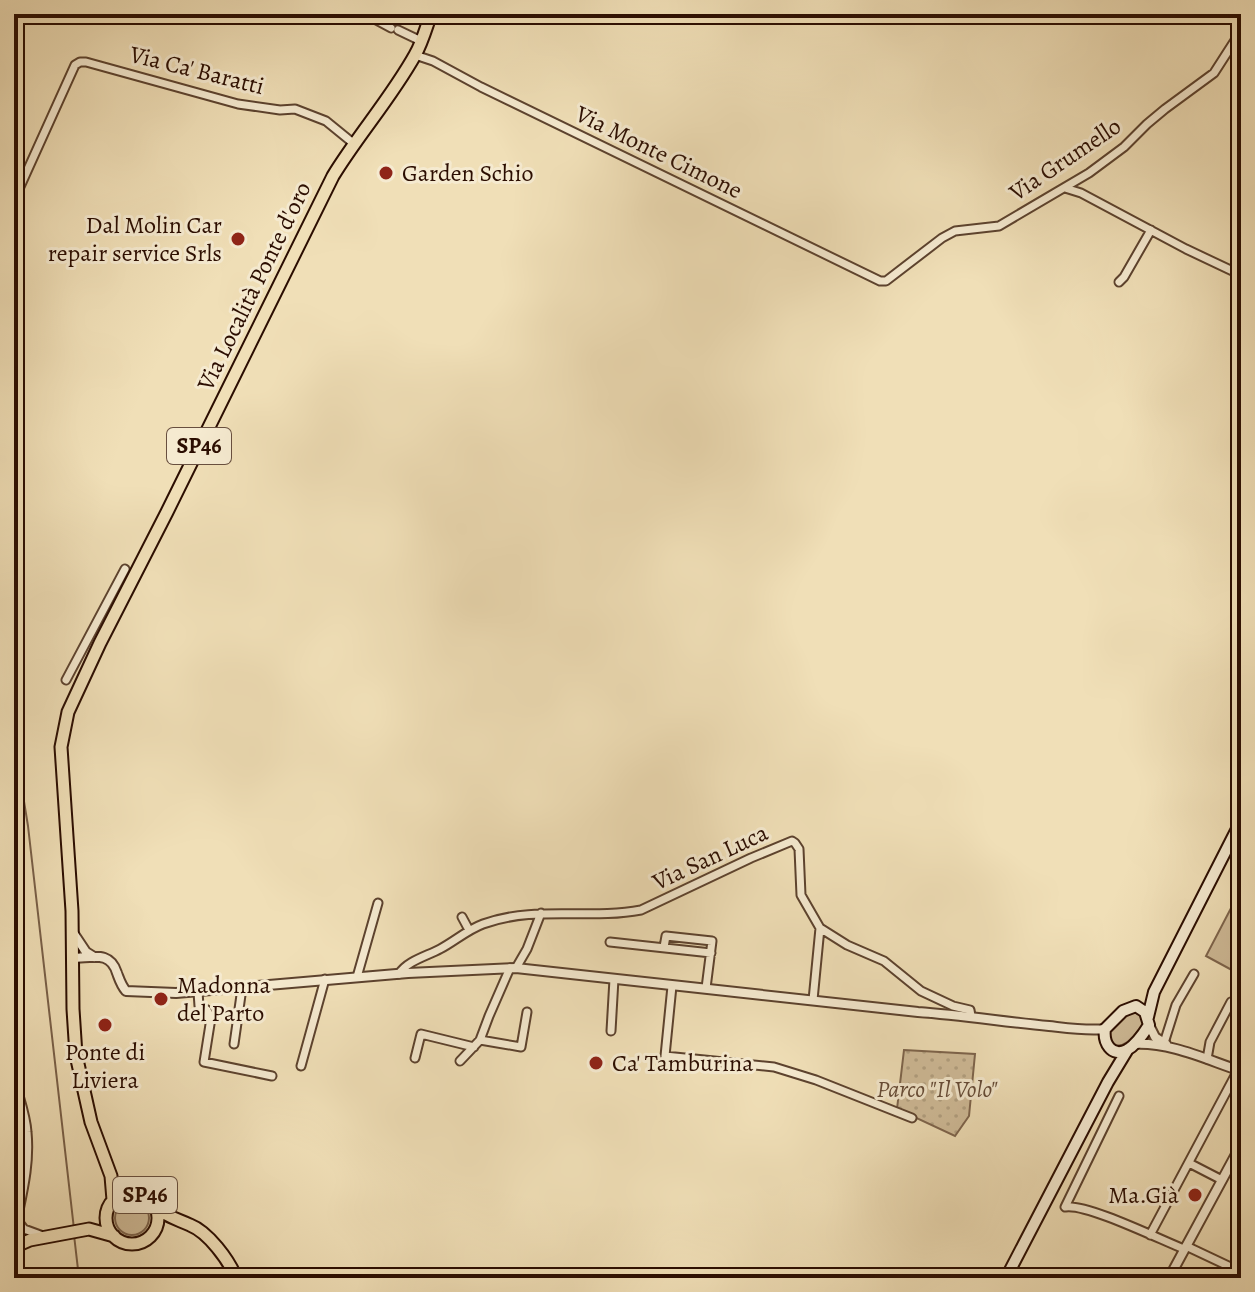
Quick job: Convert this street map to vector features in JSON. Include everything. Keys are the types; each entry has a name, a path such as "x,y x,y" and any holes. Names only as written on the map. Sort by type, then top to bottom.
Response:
{"main road":[{"name":"Via Località Ponte d'oro","path":"72,958 72,906 61,747 68,712 333,176 415,55 431,14"},
{"path":"1006,1278 1108,1082 1148,1021 1154,992 1241,821"},
{"name":"SP46","path":"72,958 76,1055 91,1122 111,1176 106,1221 114,1236"},
{"path":"1108,1082 1111,1063 1105,1029 1123,1011 1136,1006 1154,992"},
{"path":"1136,1006 1145,1012 1148,1021"},
{"path":"1107,1046 1115,1052 1131,1047"},
{"path":"111,1176 122,1189 130,1192"},
{"name":"SP46","path":"14,1238 89,1229 132,1244 145,1240 154,1231 158,1222 155,1207 145,1195 122,1194 89,1229"},
{"path":"155,1207 168,1217 201,1231 226,1259 236,1278"},
{"path":"154,1231 180,1222"},
{"name":"SP46","path":"14,1247 36,1237"}],"street":[{"path":"365,14 421,41"},
{"name":"Via Grumello","path":"886,281 955,231 999,226 1089,173 1214,73 1241,31"},
{"name":"Via Monte Cimone","path":"415,55 433,61 791,239 880,281 886,281"},
{"name":"Via Ca' Baratti","path":"14,200 75,65 80,62 238,104 295,109 326,121 353,143"},
{"path":"1065,188 1081,193 1241,275"},
{"path":"1119,282 1151,230"},
{"path":"66,680 125,569"},
{"name":"Via San Luca","path":"399,974 403,967 486,923 541,913 622,914 641,910 792,841 799,849 801,895 820,928"},
{"path":"357,977 378,903"},
{"path":"460,1061 477,1044 513,968 527,949 541,913"},
{"path":"462,917 469,930"},
{"path":"813,1000 820,928 847,945 884,961 921,991 953,1006 970,1010 971,1016"},
{"path":"72,931 86,952 94,957"},
{"path":"610,942 711,953 706,988"},
{"path":"72,958 110,959 126,991 198,992 325,979 513,968 1077,1029 1105,1029"},
{"path":"1164,1043 1176,1005 1194,974"},
{"path":"301,1066 325,979"},
{"path":"611,1031 614,979"},
{"path":"672,986 665,1056 774,1067 912,1118"},
{"path":"234,1044 242,988"},
{"path":"198,992 199,1006 207,1010 211,1018 204,1062 272,1076"},
{"path":"1207,1059 1210,1042 1231,1002"},
{"path":"415,1058 421,1034 477,1044 521,1047 527,1012"},
{"path":"1148,1021 1155,1037 1174,1049"},
{"path":"1077,1029 1091,1034 1107,1046"},
{"path":"1131,1047 1151,1044 1240,1070 1150,1235"},
{"path":"14,1077 27,1130 28,1153 27,1176 15,1223 36,1237"},
{"path":"1119,1096 1065,1207 1079,1207 1241,1272"},
{"path":"1169,1278 1241,1145"},
{"path":"27,1176 15,1174 28,1153"},
{"path":"1189,1163 1222,1180"}],"green space":[{"path":"1241,889 1241,975 1206,956"},
{"path":"1134,1012 1141,1015 1142,1026 1124,1044 1111,1044 1109,1033"},
{"name":"Parco \"Il Volo\"","path":"904,1050 975,1054 969,1116 955,1136 897,1109"},
{"path":"132,1201 144,1206 149,1218 144,1230 132,1235 120,1230 115,1218 120,1206"}],"waterway":[{"path":"14,740 28,826 74,1229"},
{"path":"74,1235 79,1278"}],"place":[{"name":"Garden Schio","path":"386,173"},
{"name":"Dal Molin Car repair service Srls","path":"238,239"},
{"name":"Madonna del Parto","path":"161,999"},
{"name":"Ponte di Liviera","path":"105,1025"},
{"name":"Ca' Tamburina","path":"596,1063"},
{"name":"Ma.Già","path":"1195,1195"}]}
